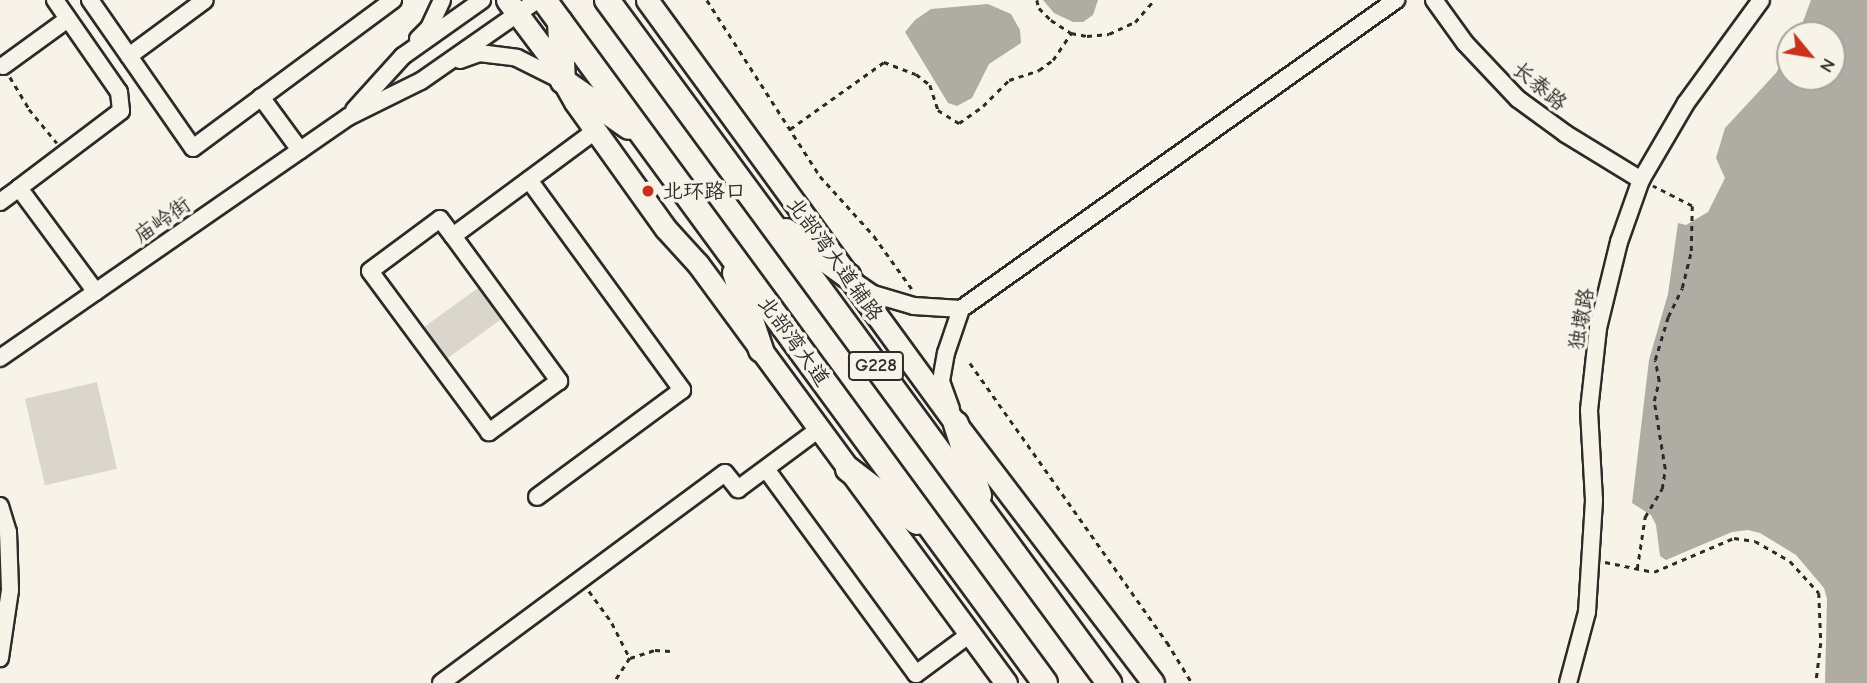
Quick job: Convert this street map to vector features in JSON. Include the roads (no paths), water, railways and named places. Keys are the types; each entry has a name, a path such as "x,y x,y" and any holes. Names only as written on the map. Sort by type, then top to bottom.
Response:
{"highway":[{"name":"北部湾大道","path":"544,0 1045,683"},
{"name":"G228","path":"607,0 1109,683"},
{"path":"560,22 563,81 645,138"},
{"path":"767,217 848,276"},
{"path":"727,249 761,350"},
{"path":"956,424 986,516"},
{"path":"848,469 940,540"}],"main road":[{"name":"北部湾大道辅路","path":"647,0 956,424 1153,683"},
{"path":"512,7 595,131 666,229 698,264 1006,683"}],"street":[{"path":"0,202 121,111 120,92 55,0"},
{"path":"90,0 193,148 393,0"},
{"path":"129,56 205,0"},
{"path":"403,56 429,28 442,0"},
{"name":"庙岭街","path":"348,117 403,56 482,0"},
{"name":"庙岭街","path":"0,358 348,117 421,81 512,7 537,0"},
{"path":"956,424 941,381 946,353 961,309 1396,0"},
{"name":"长泰路","path":"1434,0 1465,43 1517,99 1566,135 1641,180"},
{"name":"独墩路","path":"1568,683 1587,612 1594,500 1589,410 1598,328 1619,242 1641,180 1686,103 1761,0"},
{"path":"3,66 68,19"},
{"path":"421,81 479,53 517,58 563,81"},
{"path":"261,97 300,150"},
{"path":"453,236 595,131"},
{"path":"529,180 682,390 537,497"},
{"path":"19,188 96,292"},
{"path":"440,219 453,236 559,381 489,432 370,271 440,219"},
{"path":"848,276 873,295 914,306 961,309"},
{"path":"440,683 725,472 738,489 819,429"},
{"path":"766,469 916,674 970,634"},
{"path":"0,506 8,532 10,590 0,657"}],"place":[{"name":"北环路口","path":"648,191"}]}
